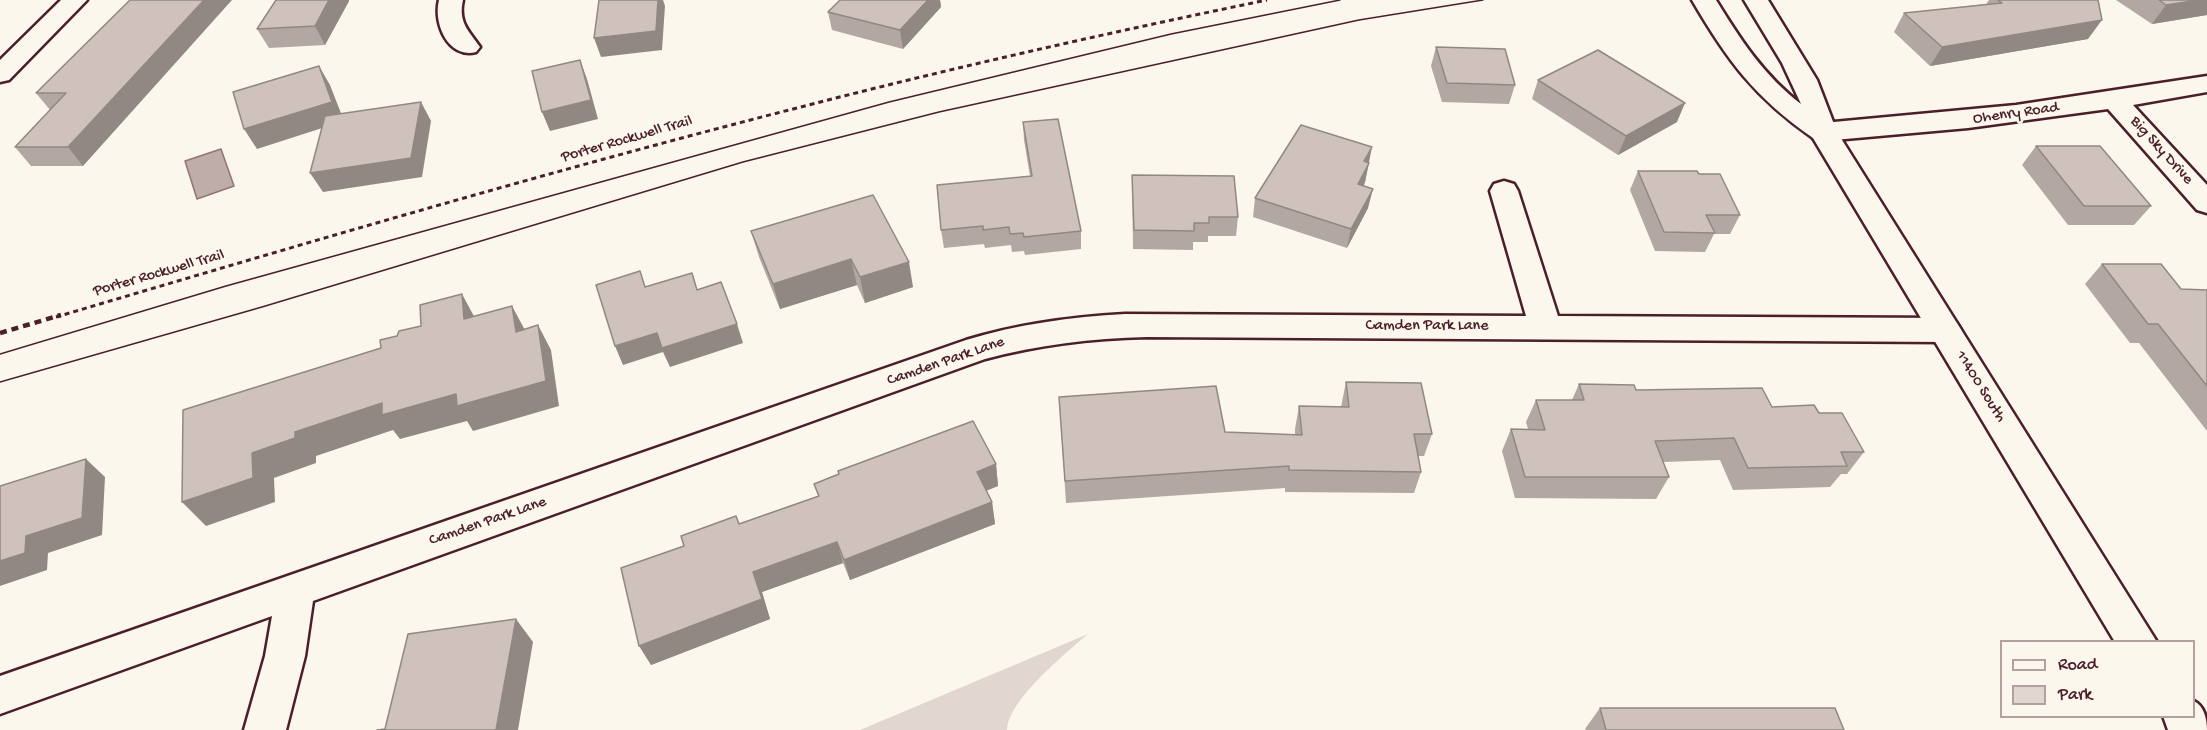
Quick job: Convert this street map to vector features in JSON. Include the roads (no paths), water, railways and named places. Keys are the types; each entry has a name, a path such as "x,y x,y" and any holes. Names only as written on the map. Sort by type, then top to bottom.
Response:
{"street":[{"path":"0,74 75,0"},
{"path":"451,0 448,10 451,30 467,47"},
{"name":"11400 South","path":"1704,0 1734,52 1751,73 1797,116 1823,132"},
{"name":"11400 South","path":"1756,0 1800,71 1819,114 1823,132 2136,640"},
{"name":"Ohenry Road","path":"1823,132 1944,124 2114,100 2207,84"},
{"name":"Big Sky Drive","path":"2114,100 2207,203"},
{"path":"1504,191 1545,327"},
{"name":"Camden Park Lane","path":"0,695 978,349 1020,337 1104,326 1945,330"},
{"path":"265,730 285,656 296,590"}],"tram line":[{"path":"0,354 226,286 889,102 1171,34 1340,0"},
{"path":"0,382 262,307 743,162 939,112 1359,20 1483,0"}]}
